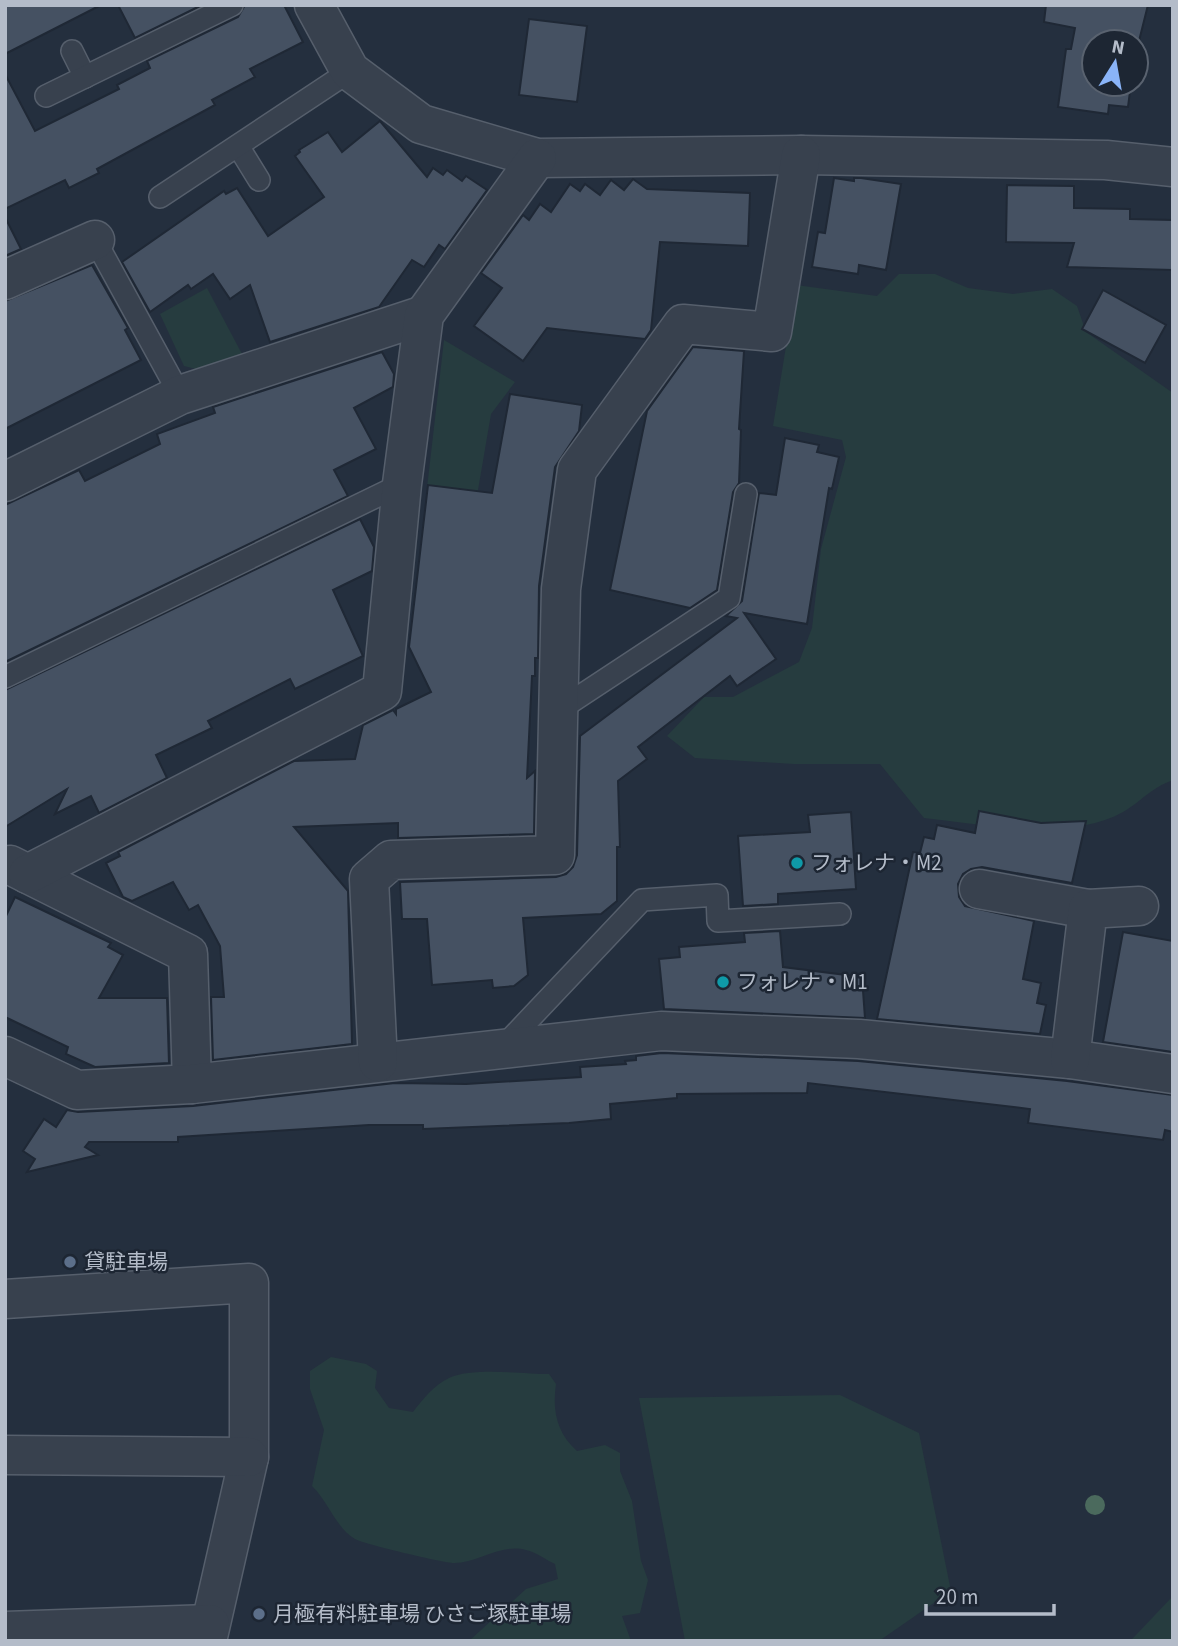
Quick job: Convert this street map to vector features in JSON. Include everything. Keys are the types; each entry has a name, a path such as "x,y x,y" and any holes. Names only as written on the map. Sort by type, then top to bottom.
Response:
{"street":[{"path":"314,5 350,71 421,124 537,158 801,155 1106,160 1173,167"},
{"path":"378,1062 369,878 391,860 555,855 556,712 561,589 578,470 683,324 772,332 801,155"},
{"path":"17,868 382,691 402,484 424,315 537,158"},
{"path":"5,280 94,240"},
{"path":"5,482 180,395 424,315"},
{"path":"17,868 188,954 191,1084"},
{"path":"979,889 1088,909 1139,906"},
{"path":"1070,1059 1088,909"},
{"path":"5,1056 77,1090 191,1084 661,1031 859,1039 1070,1059 1173,1074"},
{"path":"5,1299 249,1283 249,1457 209,1632 5,1631"},
{"path":"5,1455 249,1457"}],"lane":[{"path":"46,96 232,5"},
{"path":"72,51 85,77"},
{"path":"160,197 350,71"},
{"path":"238,146 259,180"},
{"path":"94,240 180,395"},
{"path":"5,677 402,484"},
{"path":"556,712 729,598 746,494"},
{"path":"500,1049 642,900 717,895 718,921 841,914"}],"green space":[{"path":"899,274 935,274 968,288 1013,294 1052,289 1077,306 1086,332 1173,393 1173,780 1158,787 1123,812 1102,821 1052,829 998,827 924,818 880,764 794,764 695,758 667,736 704,697 733,697 799,662 812,628 821,549 846,457 842,440 773,426 796,285 877,296"},
{"path":"207,288 242,354 204,371 184,366 160,314"},
{"path":"444,340 515,382 491,414 477,496 427,488"},
{"path":"331,1357 366,1364 377,1371 375,1388 389,1408 413,1412 438,1384 459,1375 484,1372 549,1374 556,1384 558,1421 570,1444 577,1451 605,1445 620,1453 620,1471 632,1501 641,1561 648,1580 640,1613 622,1616 631,1641 469,1641 526,1589 558,1579 555,1564 533,1552 517,1549 499,1551 463,1562 447,1562 372,1545 348,1534 312,1486 324,1430 310,1389 310,1371"},
{"path":"840,1395 919,1433 951,1591 879,1641 685,1641 639,1398"},
{"path":"1173,1596 1173,1641 1130,1641 1136,1635"}],"building":[{"path":"5,5 101,5 5,54"},
{"path":"118,5 202,5 135,38"},
{"path":"245,5 284,5 303,42 250,69 255,77 212,100 215,105 97,169 99,173 69,188 65,180 5,209 5,74 35,131 119,89 117,85 150,68 147,61 238,17"},
{"path":"1046,5 1148,5 1142,28 1080,28 1080,98 1129,98 1128,107 1109,105 1108,114 1058,107 1066,49 1071,49 1075,28 1044,22"},
{"path":"529,19 587,26 577,102 519,95"},
{"path":"380,121 427,177 433,168 443,175 447,170 462,181 466,176 487,190 445,249 439,245 424,267 412,260 379,307 270,342 250,285 230,299 213,274 191,289 188,285 150,312 122,262 224,191 226,194 237,188 268,236 324,197 295,156 299,150 328,132 342,152"},
{"path":"834,178 854,181 854,178 861,178 901,184 886,270 859,265 858,274 812,267 818,232 825,233"},
{"path":"633,179 647,189 750,193 748,246 660,242 651,330 645,339 547,328 523,361 474,326 502,288 481,273 523,215 529,220 540,204 551,212 570,184 580,191 585,184 600,195 611,180 624,190"},
{"path":"1007,185 1074,186 1074,208 1130,209 1130,219 1173,220 1173,270 1067,267 1074,243 1006,242"},
{"path":"5,217 21,249 5,256"},
{"path":"92,265 128,328 125,330 141,360 5,429 5,301"},
{"path":"1103,290 1166,325 1145,363 1082,329"},
{"path":"693,347 744,351 739,483 733,492 717,590 690,608 610,590 647,411"},
{"path":"382,352 394,374 393,387 354,408 376,449 334,470 348,496 5,662 5,505 79,470 85,481 160,444 157,434 215,413 213,407"},
{"path":"510,394 582,405 579,431 555,467 539,586 538,658 535,658 535,676 532,676 527,778 535,771 534,834 398,838 398,823 294,827 348,891 352,1044 213,1060 211,997 224,997 220,946 198,905 189,910 173,882 132,901 123,897 106,863 120,856 118,852 294,761 355,759 363,725 393,710 396,714 396,709 431,692 409,647 428,485 492,493"},
{"path":"785,438 819,445 817,452 839,457 832,489 829,488 807,624 744,613 776,659 737,686 730,676 638,747 647,759 618,781 620,847 617,847 617,901 601,914 523,918 528,975 514,986 493,988 492,980 432,985 427,919 402,919 400,882 556,877 566,874 573,867 577,855 580,736 737,618 726,616 742,601 759,493 776,495"},
{"path":"360,519 374,547 372,571 333,590 363,656 295,689 290,679 208,721 212,728 156,755 167,778 99,813 91,796 55,814 67,789 5,827 5,690"},
{"path":"979,811 1041,823 1086,821 1072,883 982,867 963,874 958,884 959,897 965,906 1034,921 1023,979 1041,983 1037,1003 1046,1005 1040,1034 877,1019 913,852 920,853 924,837 934,839 937,825 975,833"},
{"name":"フォレナ・M2","path":"851,812 856,889 778,894 778,904 743,906 738,836 810,832 808,815"},
{"path":"15,897 111,943 108,947 123,955 99,998 167,998 169,1063 95,1067 66,1054 68,1047 5,1017 5,918"},
{"name":"フォレナ・M1","path":"780,931 783,967 862,977 865,1018 664,1009 659,959 680,957 679,947 745,942 744,933"},
{"path":"1123,932 1173,941 1173,1052 1103,1042"},
{"path":"662,1053 858,1061 1067,1081 1173,1095 1173,1132 1165,1130 1163,1140 1028,1123 1030,1109 808,1083 807,1093 677,1094 677,1098 610,1104 611,1119 569,1123 423,1129 423,1125 369,1125 178,1137 178,1142 89,1142 85,1147 98,1155 27,1172 35,1159 23,1151 44,1119 56,1127 67,1110 78,1112 193,1106 395,1083 466,1084 581,1077 580,1067 626,1064 625,1061 636,1060 636,1056"}],"place":[{"name":"フォレナ・M2","path":"797,863"},
{"name":"フォレナ・M1","path":"723,982"},
{"name":"貸駐車場","path":"70,1262"},
{"name":"月極有料駐車場 ひさご塚駐車場","path":"259,1614"}]}
